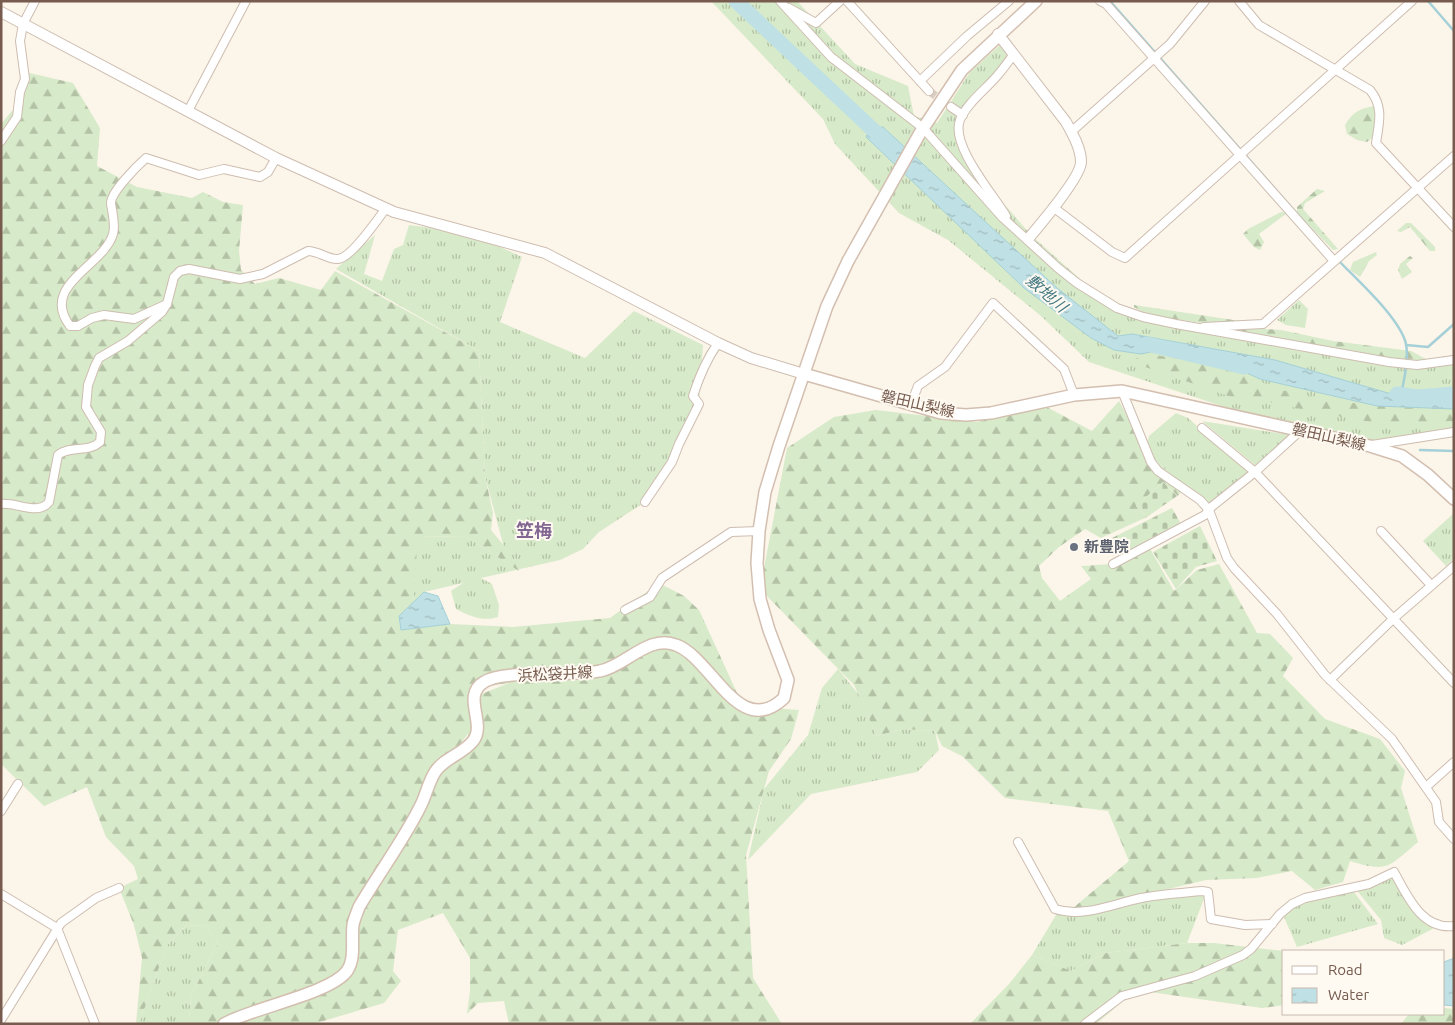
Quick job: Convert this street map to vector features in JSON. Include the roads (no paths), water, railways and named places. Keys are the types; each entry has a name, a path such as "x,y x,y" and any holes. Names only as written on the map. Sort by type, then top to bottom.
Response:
{"main road":[{"path":"804,374 827,306 848,260 921,131 962,70 998,34 1036,1"},
{"name":"磐田山梨線","path":"804,374 941,413 991,414 1074,395 1122,391 1370,446 1402,456 1428,475 1454,499"},
{"name":"浜松袋井線","path":"224,1024 241,1015 269,1008 309,992 339,978 347,971 351,960 353,924 359,907 421,806 436,770 474,741 478,732 474,696 477,688 484,682 511,677 590,674 604,671 644,648 668,642 679,646 688,653 743,706 751,710 759,710 777,704 784,698 788,680 768,630 760,599 759,531 765,492 804,374"}],"street":[{"path":"1,141 17,117 20,92 25,79 20,51 23,24 35,1"},
{"path":"188,111 246,1"},
{"path":"781,3 816,22 840,1"},
{"path":"847,1 930,91"},
{"path":"920,81 967,36 1009,1"},
{"path":"1100,1 1106,4 1334,261"},
{"path":"1072,132 1183,30 1205,1"},
{"path":"1239,1 1259,26 1360,82 1378,99 1381,113 1376,143 1454,227"},
{"path":"1053,207 1112,252 1125,258 1412,1"},
{"path":"781,3 831,57 921,131 1010,224 1076,283 1117,308 1143,317 1389,362 1417,365 1454,360"},
{"path":"1,12 276,158 386,208 423,221 545,253 718,343 751,358 804,374"},
{"path":"998,34 1072,132 1082,163 1076,177 1028,240"},
{"path":"1010,224 961,144 957,129 963,115 1014,54"},
{"path":"951,106 963,115"},
{"path":"1202,328 1264,324 1454,156"},
{"path":"167,304 134,319 104,314 78,326 70,326 65,320 63,306 67,286 97,258 113,234 111,201 121,186 146,158 199,175 224,169 260,177 268,172 276,158"},
{"path":"1,504 40,508 46,506 50,502 58,455 68,450 91,448 100,442 101,432 86,407 88,385 99,358 128,341 162,312 167,304 172,283 180,271 189,269 240,279 263,274 308,251 316,251 333,259 340,259 349,253 386,208"},
{"path":"911,404 918,386 945,367 993,303 1064,369 1074,395"},
{"path":"645,502 672,462 699,404 693,396 701,370 718,343"},
{"path":"1122,391 1151,462 1158,471 1200,500 1209,510 1227,558 1277,614 1330,680 1392,739 1436,802 1439,822 1454,839"},
{"path":"1202,428 1255,472 1454,683"},
{"path":"1112,564 1205,515 1301,430"},
{"path":"1370,446 1404,438 1454,432"},
{"path":"625,610 650,596 662,578 731,532 759,531"},
{"path":"1381,531 1431,585"},
{"path":"1330,680 1393,619 1454,566"},
{"path":"1426,788 1454,762"},
{"path":"1,811 18,784"},
{"path":"1018,842 1055,909 1067,913 1085,912 1143,898 1202,891 1208,892 1211,919 1245,925 1272,924"},
{"path":"1085,1024 1122,996 1195,976 1243,955 1252,949 1272,924 1292,904 1305,898 1368,884 1394,872 1418,912 1438,926 1454,926"},
{"path":"1,1020 62,922 96,898 119,888"},
{"path":"1,894 57,928 93,1022"}],"water":[{"path":"883,127 1057,288 1118,336 1132,334 1275,360 1388,393 1417,397 1454,393 1454,409 1377,406 1260,379 1225,363 1164,349 1141,354 1114,350 1091,338 1024,288 866,137 871,128"},
{"path":"424,592 438,596 450,624 401,630 399,616"},
{"path":"1454,958 1454,1006 1445,1005 1445,962"}],"waterway":[{"name":"敷地川","path":"736,1 886,142"},
{"path":"1110,1 1334,256"},
{"path":"1428,1 1454,31"},
{"path":"1338,260 1387,311 1402,334 1406,344 1407,357 1401,395"},
{"path":"1406,345 1428,347 1454,324"},
{"name":"敷地川","path":"1147,344 1244,367"},
{"name":"敷地川","path":"1397,394 1417,397 1454,394"},
{"path":"1420,450 1454,451"}],"tunnel":[{"path":"929,91 951,107"}],"place":[{"name":"新豊院","path":"1074,547"}],"district":[{"name":"笠梅","path":"534,531"}]}
